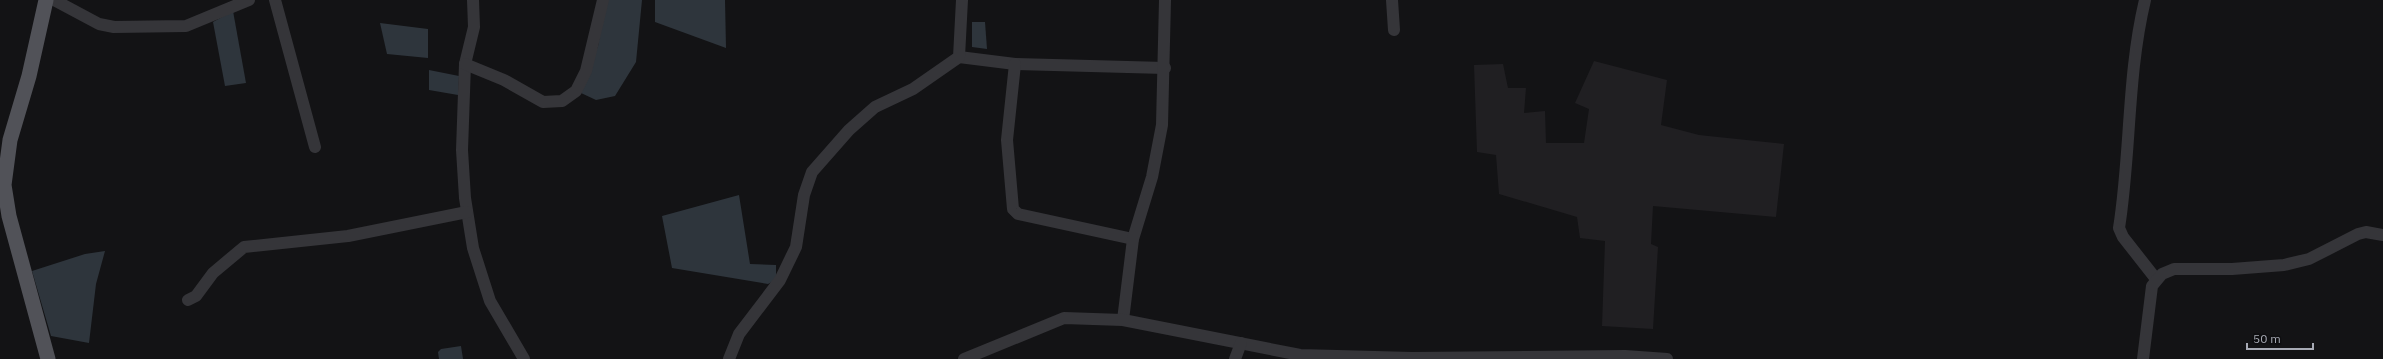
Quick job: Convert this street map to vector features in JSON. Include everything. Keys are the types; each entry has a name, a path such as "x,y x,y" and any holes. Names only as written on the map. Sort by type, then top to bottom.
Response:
{"main road":[{"path":"46,0 29,76 10,140 4,185 10,216 48,359"}],"street":[{"path":"54,0 98,24 114,27 186,26 249,0"},
{"path":"275,0 315,147"},
{"path":"473,0 474,27 465,64 462,150 467,212 473,248 490,301 524,359"},
{"path":"465,64 504,80 543,102 562,100 576,92 586,71 603,0"},
{"path":"959,57 962,0"},
{"path":"1123,320 1133,239 1152,177 1162,125 1166,0"},
{"path":"1392,0 1394,30"},
{"path":"2146,0 2133,68 2129,141 2119,228 2123,237 2156,279"},
{"path":"729,359 739,334 780,280 796,247 804,196 812,172 850,130 875,108 913,89 959,57 1015,64 1165,68"},
{"path":"1015,64 1007,140 1013,209 1018,214 1133,239"},
{"path":"188,300 196,296 213,273 244,247 348,236 467,212"},
{"path":"2143,359 2152,286 2156,279 2174,269 2232,269 2284,265 2309,259 2358,234 2366,232 2383,235"},
{"path":"964,359 1064,318 1123,320 1300,355 1412,358 1625,356 1667,359"},
{"path":"1235,359 1241,343"}],"shaded area":[{"path":"606,0 642,0 636,62 615,96 596,100 581,93 598,46"},
{"path":"655,0 725,0 726,48 655,22"},
{"path":"233,11 246,83 225,86 213,22"},
{"path":"972,22 985,22 987,49 972,47"},
{"path":"380,23 428,29 428,58 387,54"},
{"path":"1594,61 1667,80 1661,125 1699,135 1784,144 1776,217 1653,206 1651,244 1658,247 1653,329 1602,326 1605,241 1580,238 1577,217 1499,194 1496,155 1477,152 1474,65 1503,64 1508,88 1526,88 1524,113 1545,111 1546,143 1584,143 1589,109 1575,103"},
{"path":"429,70 459,76 458,95 429,90"},
{"path":"739,195 750,264 776,265 776,280 768,284 672,268 662,216"},
{"path":"105,251 96,284 89,343 51,336 32,271 85,254"},
{"path":"461,346 463,359 439,359 438,352 441,349"}]}
